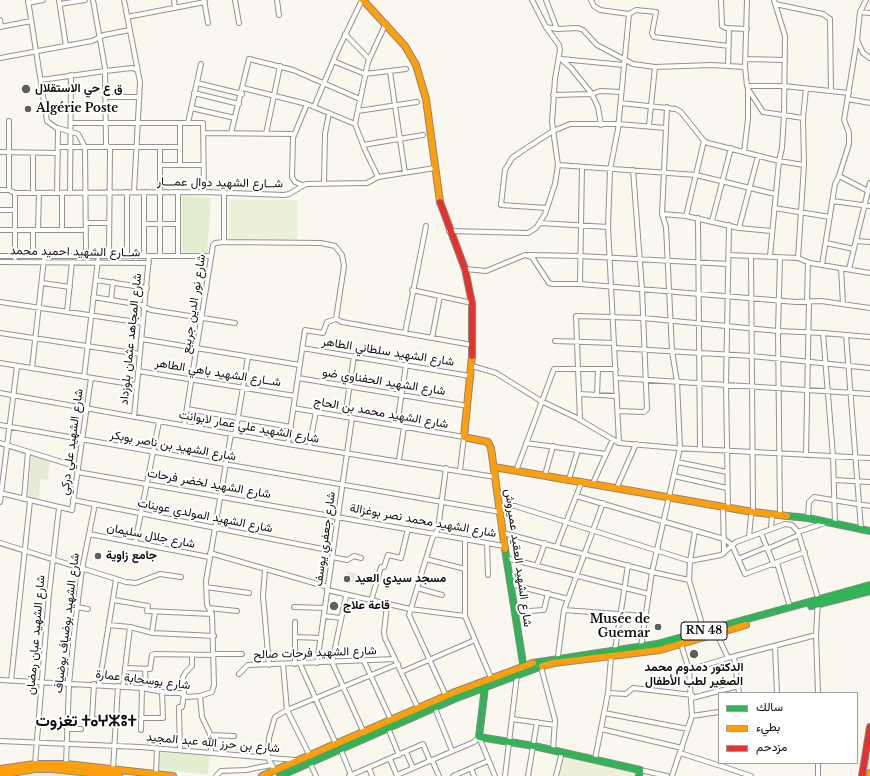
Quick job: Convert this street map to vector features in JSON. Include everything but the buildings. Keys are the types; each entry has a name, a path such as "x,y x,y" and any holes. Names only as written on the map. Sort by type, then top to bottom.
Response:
{"main road":[{"path":"362,0 386,23 405,46 416,65 428,112 440,203 449,231 465,268 472,303 472,366 464,437"},
{"name":"شارع الشهيد العقيد عميروش","path":"464,437 488,442 491,448 520,652 527,667"},
{"path":"494,467 617,487 753,512 808,518 825,523 870,531"},
{"name":"RN 48","path":"364,735 388,728 435,708 447,699 491,678 558,656 641,647 704,631 726,628 870,585"},
{"name":"RN 48","path":"262,776 278,774 364,735 391,720 418,708 517,675 527,667 660,650 717,634 726,628 790,607 870,591"},
{"path":"485,686 479,737 534,746 595,759 640,773"},
{"path":"862,776 868,750 870,727"},
{"path":"0,769 35,764 115,773 173,776"},
{"path":"0,775 36,769 66,767"}],"street":[{"path":"43,0 28,1 47,121 49,124 58,128 78,134 85,147 86,256"},
{"path":"66,46 59,2 85,0"},
{"path":"93,0 105,71 107,147 110,149 109,256"},
{"path":"124,0 140,82 134,192"},
{"path":"174,0 175,8"},
{"path":"235,0 239,23"},
{"path":"277,0 279,15"},
{"path":"314,107 345,34 362,0"},
{"path":"449,231 524,234 531,232 540,224 547,208 558,165 553,131 553,95 560,59 559,45 546,27 532,0"},
{"path":"546,0 557,29"},
{"path":"591,0 594,6 600,10 629,14 636,10 656,12 652,33 654,37 729,46"},
{"path":"722,0 722,26 747,29"},
{"path":"744,152 749,112 745,67 747,0"},
{"path":"822,265 835,184 850,144 849,133 844,123 860,12 866,0"},
{"path":"127,17 205,1 208,24"},
{"path":"770,256 771,232 779,161 782,148 784,115 785,36 775,2"},
{"path":"775,2 823,14 830,19 831,91"},
{"path":"860,12 870,13"},
{"path":"619,442 617,378 608,258 608,227 610,170 621,103 629,14"},
{"path":"0,20 1,27 31,21"},
{"path":"378,177 355,124 369,59 386,23"},
{"path":"546,27 557,29 578,28 583,30 598,45 624,62"},
{"path":"728,66 729,28"},
{"path":"0,58 92,41 100,37 130,30"},
{"path":"345,34 369,59"},
{"path":"856,40 863,53 870,58"},
{"path":"746,58 785,60"},
{"path":"231,133 242,94 249,59 280,66 360,99"},
{"path":"560,59 624,62 655,67 745,67"},
{"path":"560,59 571,68 592,94 598,107 601,125"},
{"path":"333,61 365,74 406,69"},
{"path":"188,123 201,64"},
{"path":"266,134 280,66"},
{"path":"649,125 655,67"},
{"path":"41,80 132,68 137,70"},
{"path":"390,72 405,173"},
{"path":"70,193 71,75"},
{"path":"197,83 242,94"},
{"path":"747,88 784,86 849,93"},
{"path":"243,88 307,104 355,124"},
{"path":"747,88 763,112 802,118"},
{"path":"798,258 804,165 802,118 806,89"},
{"path":"553,95 592,94 600,91 621,92"},
{"path":"194,93 239,104"},
{"path":"105,96 139,96"},
{"path":"848,100 870,102"},
{"path":"358,111 417,102"},
{"path":"621,103 667,107 681,112 704,141 758,156 804,165"},
{"path":"302,185 295,182 292,177 294,134 307,104"},
{"path":"641,647 656,550 670,497 680,448 677,382 672,351 666,227 662,214 667,107"},
{"path":"191,108 235,118"},
{"path":"324,183 324,134 329,113"},
{"path":"9,121 9,190"},
{"path":"71,123 203,123 204,192"},
{"path":"180,123 180,165"},
{"path":"547,208 501,205 500,202 506,170 512,158 553,131 570,124 649,125 666,128"},
{"path":"56,193 58,128"},
{"path":"204,133 294,134"},
{"path":"363,145 423,135"},
{"path":"686,216 704,141"},
{"path":"58,147 180,148"},
{"path":"160,147 160,256"},
{"path":"712,221 732,148"},
{"path":"0,152 58,153"},
{"path":"33,153 33,193"},
{"path":"739,228 758,156"},
{"path":"160,165 203,165"},
{"path":"558,165 610,170 633,170 696,175 722,180 775,194"},
{"path":"580,284 582,167"},
{"name":"شــارع الشهيد دوال عمـــار","path":"0,190 9,190 15,193 204,192 284,195 289,194 302,185 324,183 367,183 378,177 435,168"},
{"path":"618,412 647,410 642,289 633,170"},
{"path":"839,176 868,191"},
{"path":"849,269 856,241 868,206 868,191 870,183"},
{"path":"127,192 127,256"},
{"path":"144,192 144,256"},
{"path":"178,192 178,256"},
{"path":"15,193 16,262"},
{"path":"33,256 39,193"},
{"path":"62,193 62,230"},
{"path":"224,193 224,242 321,243 335,246 342,255 344,266 336,320"},
{"path":"832,201 868,206"},
{"path":"774,208 830,217"},
{"path":"0,210 15,210"},
{"path":"662,214 686,216 739,228 771,232"},
{"path":"698,218 700,294 698,353 700,383 700,449"},
{"path":"86,223 109,223"},
{"path":"144,224 178,224"},
{"path":"540,224 608,227"},
{"path":"724,553 727,488 726,385 729,225"},
{"path":"405,333 412,290 426,226"},
{"path":"0,230 86,230"},
{"path":"856,241 870,242"},
{"name":"شارع نور الدين جريبع","path":"184,426 211,256 214,244 224,242"},
{"path":"826,243 854,248"},
{"path":"465,268 486,271 520,255 580,256 728,264"},
{"path":"528,255 532,257 549,283 610,286 669,292 808,301 870,308"},
{"path":"728,255 798,258 822,265 870,273"},
{"name":"شــارع الشهيد احميد محمد","path":"0,256 211,256"},
{"path":"32,368 44,256"},
{"path":"84,377 98,256"},
{"name":"شارع المجاهد عثمان بلوزداد","path":"134,418 149,256"},
{"path":"749,537 751,515 753,512 751,256"},
{"path":"780,257 778,331 780,515"},
{"name":"شــارع الشهيد احميد محمد","path":"0,262 44,261 149,263"},
{"path":"67,312 72,262"},
{"path":"806,455 808,262"},
{"path":"841,268 843,304"},
{"path":"96,280 147,288"},
{"path":"111,300 113,282"},
{"path":"42,283 70,287"},
{"path":"412,290 472,303"},
{"path":"432,338 440,296"},
{"path":"93,297 141,305 148,310 236,323"},
{"path":"0,302 143,323"},
{"path":"580,420 576,316 612,316 671,320 778,331 808,333 823,332 870,337"},
{"path":"288,444 305,330 323,333 327,322 336,320 472,345"},
{"path":"823,332 833,456 835,524"},
{"path":"0,333 140,354"},
{"path":"846,335 861,529"},
{"path":"141,340 300,365"},
{"path":"555,341 644,350 752,356 808,363 870,368"},
{"name":"شارع الشهيد سلطاني الطاهر","path":"302,348 470,376"},
{"path":"345,417 354,356"},
{"path":"214,654 212,614 208,607 206,587 214,527 225,465 238,417 248,357"},
{"path":"0,363 136,385"},
{"path":"397,426 406,365"},
{"path":"0,502 12,395 17,366"},
{"path":"472,366 496,373 541,401 580,420 619,442 680,448 870,458"},
{"path":"516,471 554,369 616,369"},
{"path":"597,395 598,369"},
{"name":"شــارع الشهيد باهي الطاهر","path":"138,371 295,396"},
{"name":"شارع الشهيد علي دركي","path":"59,508 72,510 91,378"},
{"name":"شارع الشهيد الحفناوي ضو","path":"298,378 468,406"},
{"path":"617,378 870,394"},
{"name":"شارع الشهيد علي عمار لابوانت","path":"0,393 134,418 288,444 399,460 495,477"},
{"path":"579,394 617,396"},
{"name":"شارع الشهيد محمد بن الحاج","path":"293,408 464,437"},
{"path":"187,409 290,426"},
{"path":"309,447 316,412"},
{"name":"شارع جعفري يوسف","path":"317,662 352,418"},
{"path":"135,543 159,422"},
{"name":"شارع الشهيد بن ناصر بوبكر","path":"0,425 153,453 441,502 500,509 515,506 690,562"},
{"path":"399,460 404,427"},
{"path":"460,470 464,437"},
{"path":"593,483 612,439"},
{"name":"شارع الشهيد لخضر فرحات","path":"0,443 77,469 338,517"},
{"path":"526,443 606,454"},
{"path":"617,487 636,444"},
{"path":"545,476 553,446"},
{"path":"569,479 578,450"},
{"path":"24,500 28,452"},
{"path":"677,462 727,472"},
{"path":"446,468 438,529 432,539 410,609 410,620 447,699"},
{"path":"674,476 727,488"},
{"path":"834,480 870,482"},
{"path":"557,546 582,481"},
{"path":"0,493 59,508"},
{"path":"576,496 724,539 732,544 745,574 805,552"},
{"path":"808,518 812,498 870,506"},
{"name":"شارع الشهيد المولدي عوينات","path":"73,500 333,551"},
{"path":"11,680 30,501"},
{"path":"558,656 564,610 575,576 603,503"},
{"name":"شارع الشهيد بوضياف بوضياف","path":"66,767 69,684 77,607 82,569 95,504"},
{"name":"شارع الشهيد عبان رمضان","path":"35,764 41,682 59,508"},
{"path":"771,529 772,514"},
{"name":"شارع الشهيد محمد نصر بوغزالة","path":"338,517 504,546"},
{"path":"738,559 825,523"},
{"path":"690,562 717,556 724,553 732,544 785,524 790,524 799,533 818,601 816,635 818,692"},
{"path":"371,601 381,567 384,567 388,555 400,558 408,529"},
{"path":"695,531 689,580 704,631"},
{"path":"503,533 652,572 689,580"},
{"path":"761,533 775,564 790,607"},
{"name":"شارع جلال سليمان","path":"89,534 210,555 328,588 346,596 410,609 465,616"},
{"path":"465,539 465,616 491,678"},
{"path":"0,543 116,580 136,583 160,574 181,578"},
{"path":"487,543 488,575"},
{"path":"537,565 545,543"},
{"path":"332,557 347,560 354,556 361,558"},
{"path":"506,558 649,594"},
{"path":"426,559 465,569"},
{"path":"615,650 623,588 628,565"},
{"path":"265,570 263,596 269,665"},
{"path":"99,685 114,600 116,580"},
{"path":"510,584 568,598"},
{"path":"206,587 249,593"},
{"path":"417,588 442,595"},
{"path":"514,612 544,610 548,593"},
{"path":"346,596 332,662 364,735"},
{"path":"114,600 148,606 147,611 212,614"},
{"path":"387,604 384,632 418,708"},
{"path":"77,607 88,610"},
{"path":"208,607 237,611"},
{"path":"294,607 325,608"},
{"path":"564,610 646,616"},
{"path":"152,632 155,612"},
{"path":"324,616 341,618"},
{"path":"295,622 297,664 338,746 350,776 423,744 439,776"},
{"path":"109,625 130,627 152,632 214,636"},
{"path":"124,686 130,627"},
{"path":"717,634 728,658"},
{"path":"689,670 734,656 775,647 816,635"},
{"path":"295,637 321,638"},
{"path":"401,672 475,640"},
{"path":"672,776 692,716 692,697 689,670 681,644"},
{"path":"775,647 777,692"},
{"path":"125,668 150,669 152,655 155,654 242,654"},
{"name":"شارع بوسحابة عمارة","path":"0,680 124,686 162,692 180,693 187,697 200,696 213,690 214,654"},
{"path":"180,750 179,707 182,707 184,695 183,677 192,666 192,655"},
{"path":"734,656 739,692"},
{"path":"595,759 608,693 611,657"},
{"name":"شارع الشهيد فرحات صالح","path":"239,674 248,665 395,659"},
{"path":"364,661 391,720"},
{"path":"283,664 287,710 310,759 316,776"},
{"path":"278,774 268,758 270,738 275,718 287,710 370,674 398,664"},
{"path":"541,666 555,725 553,750"},
{"path":"141,730 145,669"},
{"path":"505,776 517,675"},
{"path":"94,684 92,719 95,719 95,722"},
{"path":"115,773 114,745 118,686"},
{"path":"608,693 626,694 633,688 692,697 738,686"},
{"path":"141,718 163,718 162,692"},
{"path":"200,696 202,714 210,735 211,753"},
{"path":"435,708 452,751"},
{"path":"692,716 718,712"},
{"path":"604,713 688,728"},
{"path":"512,719 555,725"},
{"path":"528,776 537,722"},
{"path":"388,728 399,755"},
{"path":"67,729 81,729"},
{"path":"601,729 682,748"},
{"path":"210,735 234,736"},
{"path":"390,759 397,775 474,742 479,737 495,776"},
{"name":"شارع بن حرز الله عبد المجيد","path":"0,741 157,748 268,758 301,763"},
{"path":"156,774 157,748"},
{"path":"406,752 413,768"},
{"path":"556,776 562,752"},
{"path":"680,753 721,765 741,775 751,776"},
{"path":"453,776 488,761"},
{"path":"818,764 818,776"},
{"path":"216,776 221,770 246,770 271,765"},
{"path":"369,768 372,776"},
{"path":"471,768 474,776"},
{"path":"640,773 667,776"}],"green space":[{"path":"182,196 211,198 207,253 182,252"},
{"path":"229,200 298,200 298,240 229,239"},
{"path":"33,456 50,461 48,476 49,480 40,479 39,499 28,497 31,458"},
{"path":"347,571 362,575 359,583 345,579"},
{"path":"159,752 210,756 208,775 158,769"},
{"path":"564,755 637,771 636,776 560,776"},
{"path":"47,772 88,776 20,776"}],"traffic: fast":[{"path":"787,516 808,518 870,531"},
{"path":"505,549 524,670"},
{"path":"533,663 657,644 870,585"},
{"path":"811,606 870,591"},
{"path":"280,776 454,699 542,666"},
{"path":"485,687 479,737 534,746 640,770 639,776"}],"traffic: slow":[{"path":"363,0 405,46 416,65 426,99 440,202"},
{"path":"472,356 464,437 488,442 491,448 505,549"},
{"path":"494,467 753,512 787,516"},
{"path":"542,666 554,663 660,650 746,625"},
{"path":"262,776 455,692 533,663"},
{"path":"0,769 35,764 66,764 173,776"},
{"path":"0,775 35,769 53,769 119,776"}],"traffic: jam":[{"path":"440,202 465,269 472,303 472,356"},
{"path":"862,776 870,727"}],"place":[{"name":"ق ع حي الاستقلال","path":"26,89"},
{"name":"Algérie Poste","path":"28,109"},
{"name":"جامع زاوية","path":"98,556"},
{"name":"مسجد سيدي العيد","path":"347,579"},
{"name":"قاعة علاج","path":"334,606"},
{"name":"Musée de Guemar","path":"658,627"},
{"name":"الدكتور دمدوم محمد الصغير لطب الأطفال","path":"694,654"}],"district":[{"name":"تغزوت ⵜⴰⵖⵣⵓⵜ","path":"86,721"}]}
